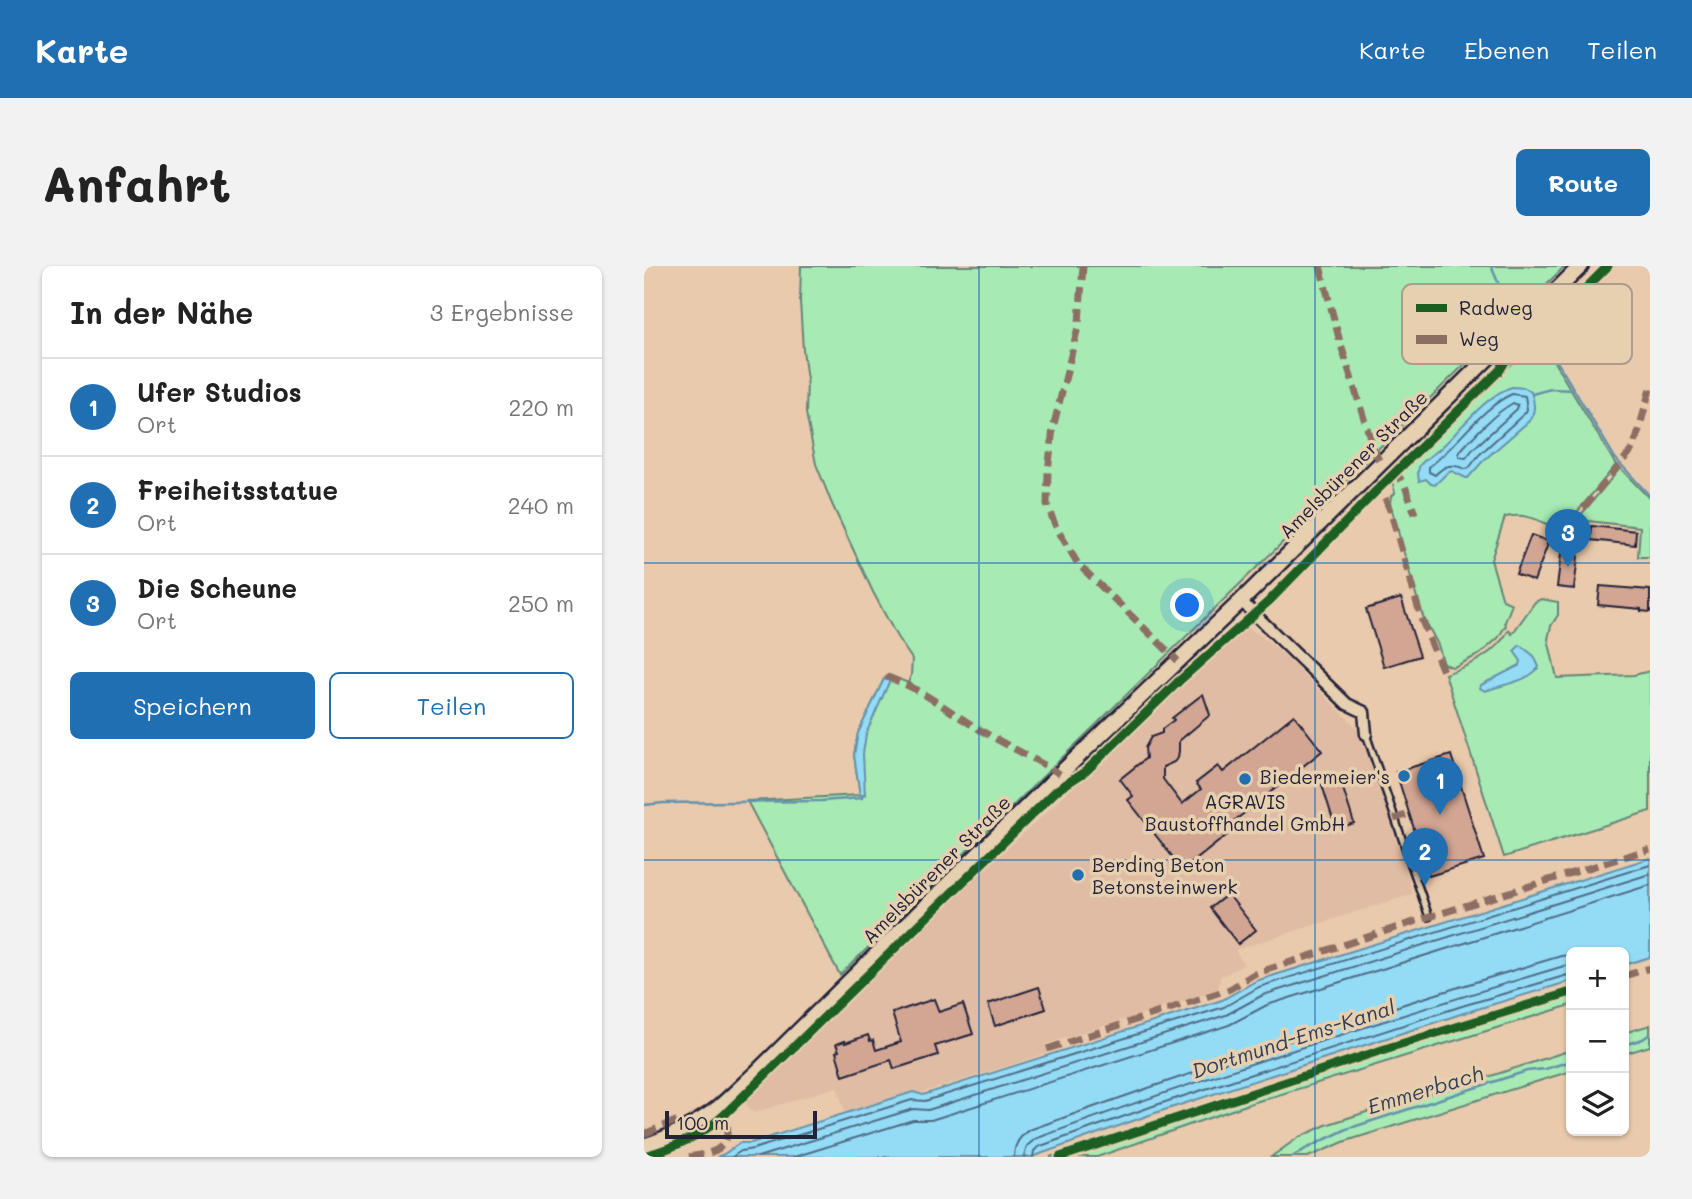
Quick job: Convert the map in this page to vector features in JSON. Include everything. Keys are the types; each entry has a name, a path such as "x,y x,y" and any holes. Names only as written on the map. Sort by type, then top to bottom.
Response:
{"main road":[{"name":"Amelsbürener Straße","path":"1563,284 1581,266"},
{"name":"Amelsbürener Straße","path":"644,1146 684,1130 718,1108 1481,364"}],"street":[{"path":"1241,601 1348,704 1364,712 1366,734"}],"lane":[{"path":"1366,734 1429,917"}],"shaded area":[{"path":"1244,626 1260,635 1284,655 1363,734 1413,894 1235,950 1244,965 1220,977 1218,990 1046,1044 1048,1053 920,1093 913,1091 845,1112 837,1087 753,1113 742,1099 1188,675"}],"green space":[{"path":"801,266 1565,266 1547,284 1402,284 1402,364 1465,364 840,975 747,801 860,795 854,755 858,733 884,679 889,675 908,683 912,659 873,592 816,464 806,413 807,380 800,301"},
{"path":"1511,364 1555,364 1616,465 1560,533 1532,518 1505,517 1491,560 1503,600 1512,604 1506,625 1498,638 1480,654 1452,667 1444,664 1415,592 1390,503 1391,496 1395,493 1392,480"},
{"path":"1620,468 1650,499 1650,557 1638,557 1640,527 1588,521 1580,516"},
{"path":"1541,599 1558,602 1558,615 1551,626 1548,639 1557,678 1634,675 1650,671 1650,811 1504,857 1445,674 1473,663 1497,646 1509,630 1512,634 1535,602"},
{"path":"1566,989 1566,1007 1252,1103 1097,1157 1050,1157 1245,1091"},
{"path":"1650,1025 1650,1046 1629,1052 1629,1031"},
{"path":"1566,1052 1566,1073 1346,1141 1308,1157 1271,1157 1299,1137 1326,1125 1407,1099 1460,1086"}],"water":[{"path":"1512,387 1525,388 1531,392 1534,407 1529,421 1483,461 1468,478 1452,471 1435,485 1426,479 1419,481 1420,465 1493,397"},
{"path":"1520,645 1534,656 1539,667 1515,682 1485,691 1480,688 1481,685 1520,665 1521,661 1514,651"},
{"path":"884,679 890,680 866,734 863,754 865,795 860,795 854,755 858,733"},
{"name":"Dortmund-Ems-Kanal","path":"1650,858 1650,957 1629,963 1629,947 1566,947 1566,982 1158,1112 1032,1157 717,1157 740,1143 751,1143 913,1092 923,1095 1222,1000 1256,981"}],"building":[{"path":"1592,526 1636,531 1635,545 1591,540"},
{"path":"1531,535 1548,541 1534,581 1516,574"},
{"path":"1562,546 1579,548 1574,589 1557,587"},
{"path":"1600,586 1650,590 1650,612 1598,605"},
{"path":"1401,598 1420,656 1384,667 1366,609"},
{"path":"1203,694 1210,715 1179,741 1178,757 1163,767 1163,779 1182,804 1201,789 1196,783 1218,766 1223,772 1294,715 1322,751 1223,830 1227,835 1183,870 1128,800 1133,796 1120,779 1146,758 1145,748 1151,737 1162,733 1162,729 1174,720 1172,718"},
{"path":"1451,755 1484,859 1429,876 1396,772"},
{"path":"1340,779 1354,823 1336,829 1322,785"},
{"path":"1228,894 1256,930 1238,944 1210,908"},
{"path":"1039,987 1046,1009 995,1026 988,1004"},
{"path":"934,999 939,1012 963,1004 973,1034 935,1046 938,1055 894,1069 891,1060 843,1076 836,1044 868,1035 876,1050 901,1042 892,1013"}],"waterway":[{"path":"1491,266 1499,284"},
{"path":"1558,364 1615,458 1650,496"},
{"path":"1532,394 1551,389 1574,390"},
{"path":"644,805 821,801 862,798 863,795"},
{"name":"Emmerbach","path":"1629,1043 1650,1034"},
{"name":"Emmerbach","path":"1292,1157 1347,1129 1527,1071 1566,1063"}],"marked path":[{"path":"1083,266 1079,323 1053,428 1047,505 1056,527 1078,564 1178,661"},
{"path":"1320,266 1340,342 1380,463"},
{"path":"1557,541 1631,451 1650,389"},
{"path":"1394,469 1405,486 1415,514"},
{"path":"1385,498 1422,621 1443,671"},
{"path":"886,677 923,694 982,731 1060,774"},
{"path":"1394,819 1406,815"},
{"path":"1047,1049 1230,989 1254,974 1650,849"},
{"path":"1629,974 1650,968"},
{"path":"689,1157 713,1152 722,1145 728,1128 721,1111"},
{"path":"644,1134 678,1120"}],"cycle path":[{"path":"1590,284 1608,266"},
{"path":"644,1156 687,1140 724,1115 1057,790 1086,771 1179,681 1269,601 1504,364"},
{"path":"1060,1157 1391,1047 1566,994"}],"place":[{"name":"Die Scheune","path":"1568,567"},
{"name":"Biedermeier's","path":"1404,776"},
{"name":"AGRAVIS Baustoffhandel GmbH","path":"1245,779"},
{"name":"Ufer Studios","path":"1440,815"},
{"name":"Berding Beton Betonsteinwerk","path":"1078,875"},
{"name":"Freiheitsstatue","path":"1425,886"}]}
